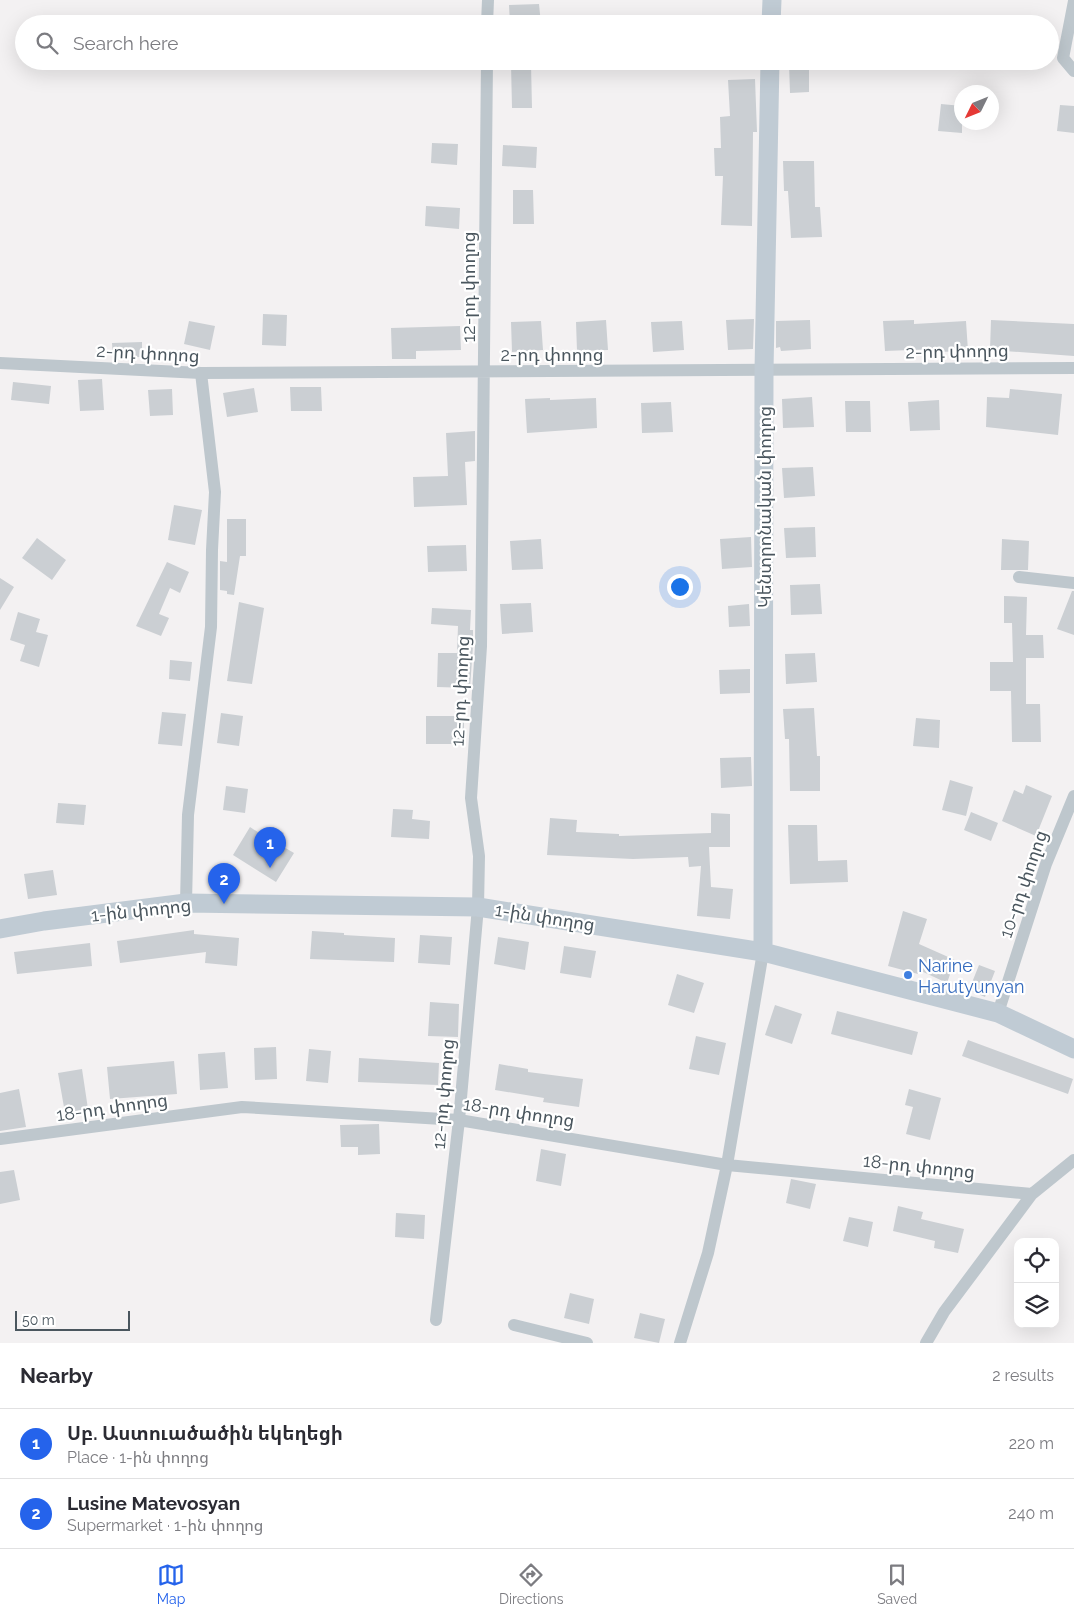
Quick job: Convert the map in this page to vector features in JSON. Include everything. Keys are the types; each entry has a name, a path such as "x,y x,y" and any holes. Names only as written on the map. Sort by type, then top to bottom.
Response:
{"main road":[{"path":"771,15 772,0"},
{"name":"Կենտրոնական փողոց","path":"763,952 764,370 770,70"},
{"name":"1-ին փողոց","path":"0,929 44,921 186,903 478,907 763,952 998,1013 1074,1049"}],"street":[{"path":"487,15 488,0"},
{"path":"1074,1 1063,58 1074,71"},
{"name":"12-րդ փողոց","path":"436,1320 459,1120 478,907 479,856 471,798 481,646 487,70"},
{"name":"2-րդ փողոց","path":"0,364 202,373 1074,368"},
{"path":"186,903 188,815 211,627 215,492 202,373"},
{"path":"1019,577 1074,583"},
{"name":"10-րդ փողոց","path":"998,1013 1046,864 1074,796"},
{"path":"680,1343 708,1253 727,1165 763,952"},
{"name":"18-րդ փողոց","path":"0,1140 242,1107 459,1120 727,1165 1032,1194"},
{"path":"926,1343 944,1312 1032,1194 1074,1160"},
{"path":"514,1325 587,1343"}],"building":[{"path":"539,4 540,15 510,15 509,5"},
{"path":"511,70 531,70 532,108 512,108"},
{"path":"789,70 809,70 809,92 790,93"},
{"path":"755,79 757,132 753,132 752,226 721,225 723,176 715,176 714,148 721,148 720,117 730,116 728,80"},
{"path":"941,104 954,105 954,130 962,130 962,133 938,131"},
{"path":"1060,105 1074,106 1074,133 1057,131"},
{"path":"432,143 458,144 457,165 431,163"},
{"path":"503,145 537,147 536,168 502,166"},
{"path":"783,161 814,161 815,207 820,207 822,237 791,238 788,191 784,191"},
{"path":"513,190 533,190 534,224 513,224"},
{"path":"426,206 460,208 459,229 425,226"},
{"path":"263,314 287,315 286,346 262,345"},
{"path":"754,319 753,349 728,350 726,320"},
{"path":"606,320 608,350 577,351 576,322"},
{"path":"810,320 811,349 781,351 780,347 776,348 776,321"},
{"path":"914,320 914,324 966,321 968,351 937,352 937,349 885,351 883,321"},
{"path":"991,320 1074,324 1074,356 990,350"},
{"path":"189,321 215,326 210,350 184,344"},
{"path":"541,321 543,350 512,352 511,322"},
{"path":"682,321 684,350 653,352 651,322"},
{"path":"460,326 461,350 416,351 416,359 392,359 391,328"},
{"path":"142,342 142,357 113,358 112,343"},
{"path":"102,379 104,410 80,411 78,380"},
{"path":"13,382 51,386 49,404 11,400"},
{"path":"290,387 321,387 322,411 291,411"},
{"path":"254,388 258,412 227,417 223,393"},
{"path":"172,389 173,415 150,416 148,390"},
{"path":"1010,389 1062,394 1058,435 986,427 987,397 1009,398"},
{"path":"812,397 814,427 783,428 782,399"},
{"path":"550,398 550,400 596,398 597,428 527,433 525,399"},
{"path":"939,400 940,430 910,431 908,402"},
{"path":"845,401 870,401 871,432 846,432"},
{"path":"671,402 673,432 642,433 641,403"},
{"path":"475,431 475,461 465,462 467,505 414,507 413,477 448,476 446,433"},
{"path":"813,467 815,496 784,498 782,468"},
{"path":"174,505 202,510 195,545 168,540"},
{"path":"227,519 246,519 246,556 240,556 234,595 220,590 220,561 227,562"},
{"path":"815,527 816,557 786,558 784,528"},
{"path":"751,537 752,567 722,569 720,539"},
{"path":"37,538 66,560 52,580 22,558"},
{"path":"541,539 543,569 512,570 510,541"},
{"path":"1002,539 1029,541 1028,570 1001,570"},
{"path":"466,545 467,571 428,572 427,546"},
{"path":"167,562 189,572 180,593 170,588 159,614 169,618 161,636 136,626"},
{"path":"0,578 14,587 0,610"},
{"path":"820,584 822,614 791,615 790,585"},
{"path":"1072,591 1074,591 1074,635 1057,629"},
{"path":"1004,596 1027,597 1026,635 1043,635 1044,658 1026,658 1026,704 1040,704 1041,742 1012,742 1011,691 990,691 990,662 1013,662 1012,623 1004,623"},
{"path":"239,602 264,608 252,684 227,681"},
{"path":"531,603 533,632 502,634 500,604"},
{"path":"749,604 750,626 729,627 728,606"},
{"path":"432,608 471,610 470,630 473,630 473,646 470,688 437,687 438,653 457,653 458,626 431,624"},
{"path":"18,612 40,619 36,632 48,635 39,667 20,661 25,645 10,640"},
{"path":"815,653 817,682 786,684 785,654"},
{"path":"170,660 192,662 190,681 169,679"},
{"path":"750,669 750,693 720,694 719,670"},
{"path":"814,708 817,756 820,756 820,791 790,791 789,739 785,739 783,709"},
{"path":"162,712 186,714 182,746 158,744"},
{"path":"221,713 243,716 239,746 217,743"},
{"path":"426,716 464,716 464,744 426,744"},
{"path":"916,718 940,720 939,748 913,746"},
{"path":"751,757 752,786 721,788 720,758"},
{"path":"950,780 973,787 966,816 942,810"},
{"path":"1026,785 1052,796 1036,836 1002,821 1014,790 1023,794"},
{"path":"226,786 248,789 245,813 223,810"},
{"path":"58,803 86,805 84,825 56,823"},
{"path":"393,809 413,810 412,819 430,821 429,839 391,837"},
{"path":"971,812 998,823 991,841 964,830"},
{"path":"711,813 730,814 730,847 709,847 711,887 733,889 730,919 697,916 701,866 689,867 688,857 633,859 547,855 550,818 577,820 576,832 619,834 619,836 711,833"},
{"path":"788,825 817,825 818,861 847,860 848,882 790,884"},
{"path":"250,827 267,838 273,827 284,833 277,843 294,853 276,882 233,855"},
{"path":"53,870 57,895 28,899 24,874"},
{"path":"903,911 927,919 919,944 955,960 947,983 919,970 918,974 888,966"},
{"path":"194,930 194,934 239,938 237,966 205,963 206,952 120,963 117,941"},
{"path":"312,931 395,938 394,962 310,959"},
{"path":"420,935 452,937 450,965 418,963"},
{"path":"498,937 529,942 525,970 494,964"},
{"path":"90,943 92,966 17,974 14,952"},
{"path":"564,946 596,951 591,978 560,973"},
{"path":"979,965 995,971 985,997 969,990"},
{"path":"677,974 704,983 694,1013 668,1005"},
{"path":"430,1002 459,1004 458,1037 428,1036"},
{"path":"775,1005 802,1014 792,1044 765,1035"},
{"path":"837,1011 918,1032 912,1055 831,1034"},
{"path":"696,1036 726,1043 719,1075 689,1069"},
{"path":"968,1040 1073,1079 1068,1094 962,1056"},
{"path":"276,1047 277,1079 255,1080 254,1048"},
{"path":"309,1049 331,1051 328,1083 306,1081"},
{"path":"225,1052 228,1088 200,1090 198,1054"},
{"path":"359,1058 439,1063 438,1085 358,1082"},
{"path":"174,1061 177,1094 110,1099 107,1067"},
{"path":"499,1064 528,1069 528,1072 583,1079 579,1107 543,1102 544,1098 495,1090"},
{"path":"82,1069 88,1109 65,1113 58,1073"},
{"path":"19,1089 26,1127 0,1131 0,1093"},
{"path":"909,1089 941,1098 930,1140 906,1134 913,1107 905,1105"},
{"path":"379,1124 380,1154 358,1155 358,1147 341,1147 340,1125"},
{"path":"541,1149 566,1154 561,1186 536,1181"},
{"path":"14,1170 20,1200 0,1204 0,1172"},
{"path":"791,1179 816,1184 810,1209 786,1203"},
{"path":"898,1206 923,1212 921,1219 964,1229 958,1253 934,1248 935,1241 893,1231"},
{"path":"396,1213 425,1215 424,1239 395,1237"},
{"path":"849,1217 873,1222 868,1247 843,1241"},
{"path":"570,1293 594,1299 589,1324 564,1318"},
{"path":"640,1313 665,1319 659,1343 634,1338"}],"place":[{"name":"Սբ. Աստուածածին եկեղեցի","path":"270,868"},
{"name":"Lusine Matevosyan","path":"224,904"},
{"name":"Narine Harutyunyan","path":"908,975"}]}
